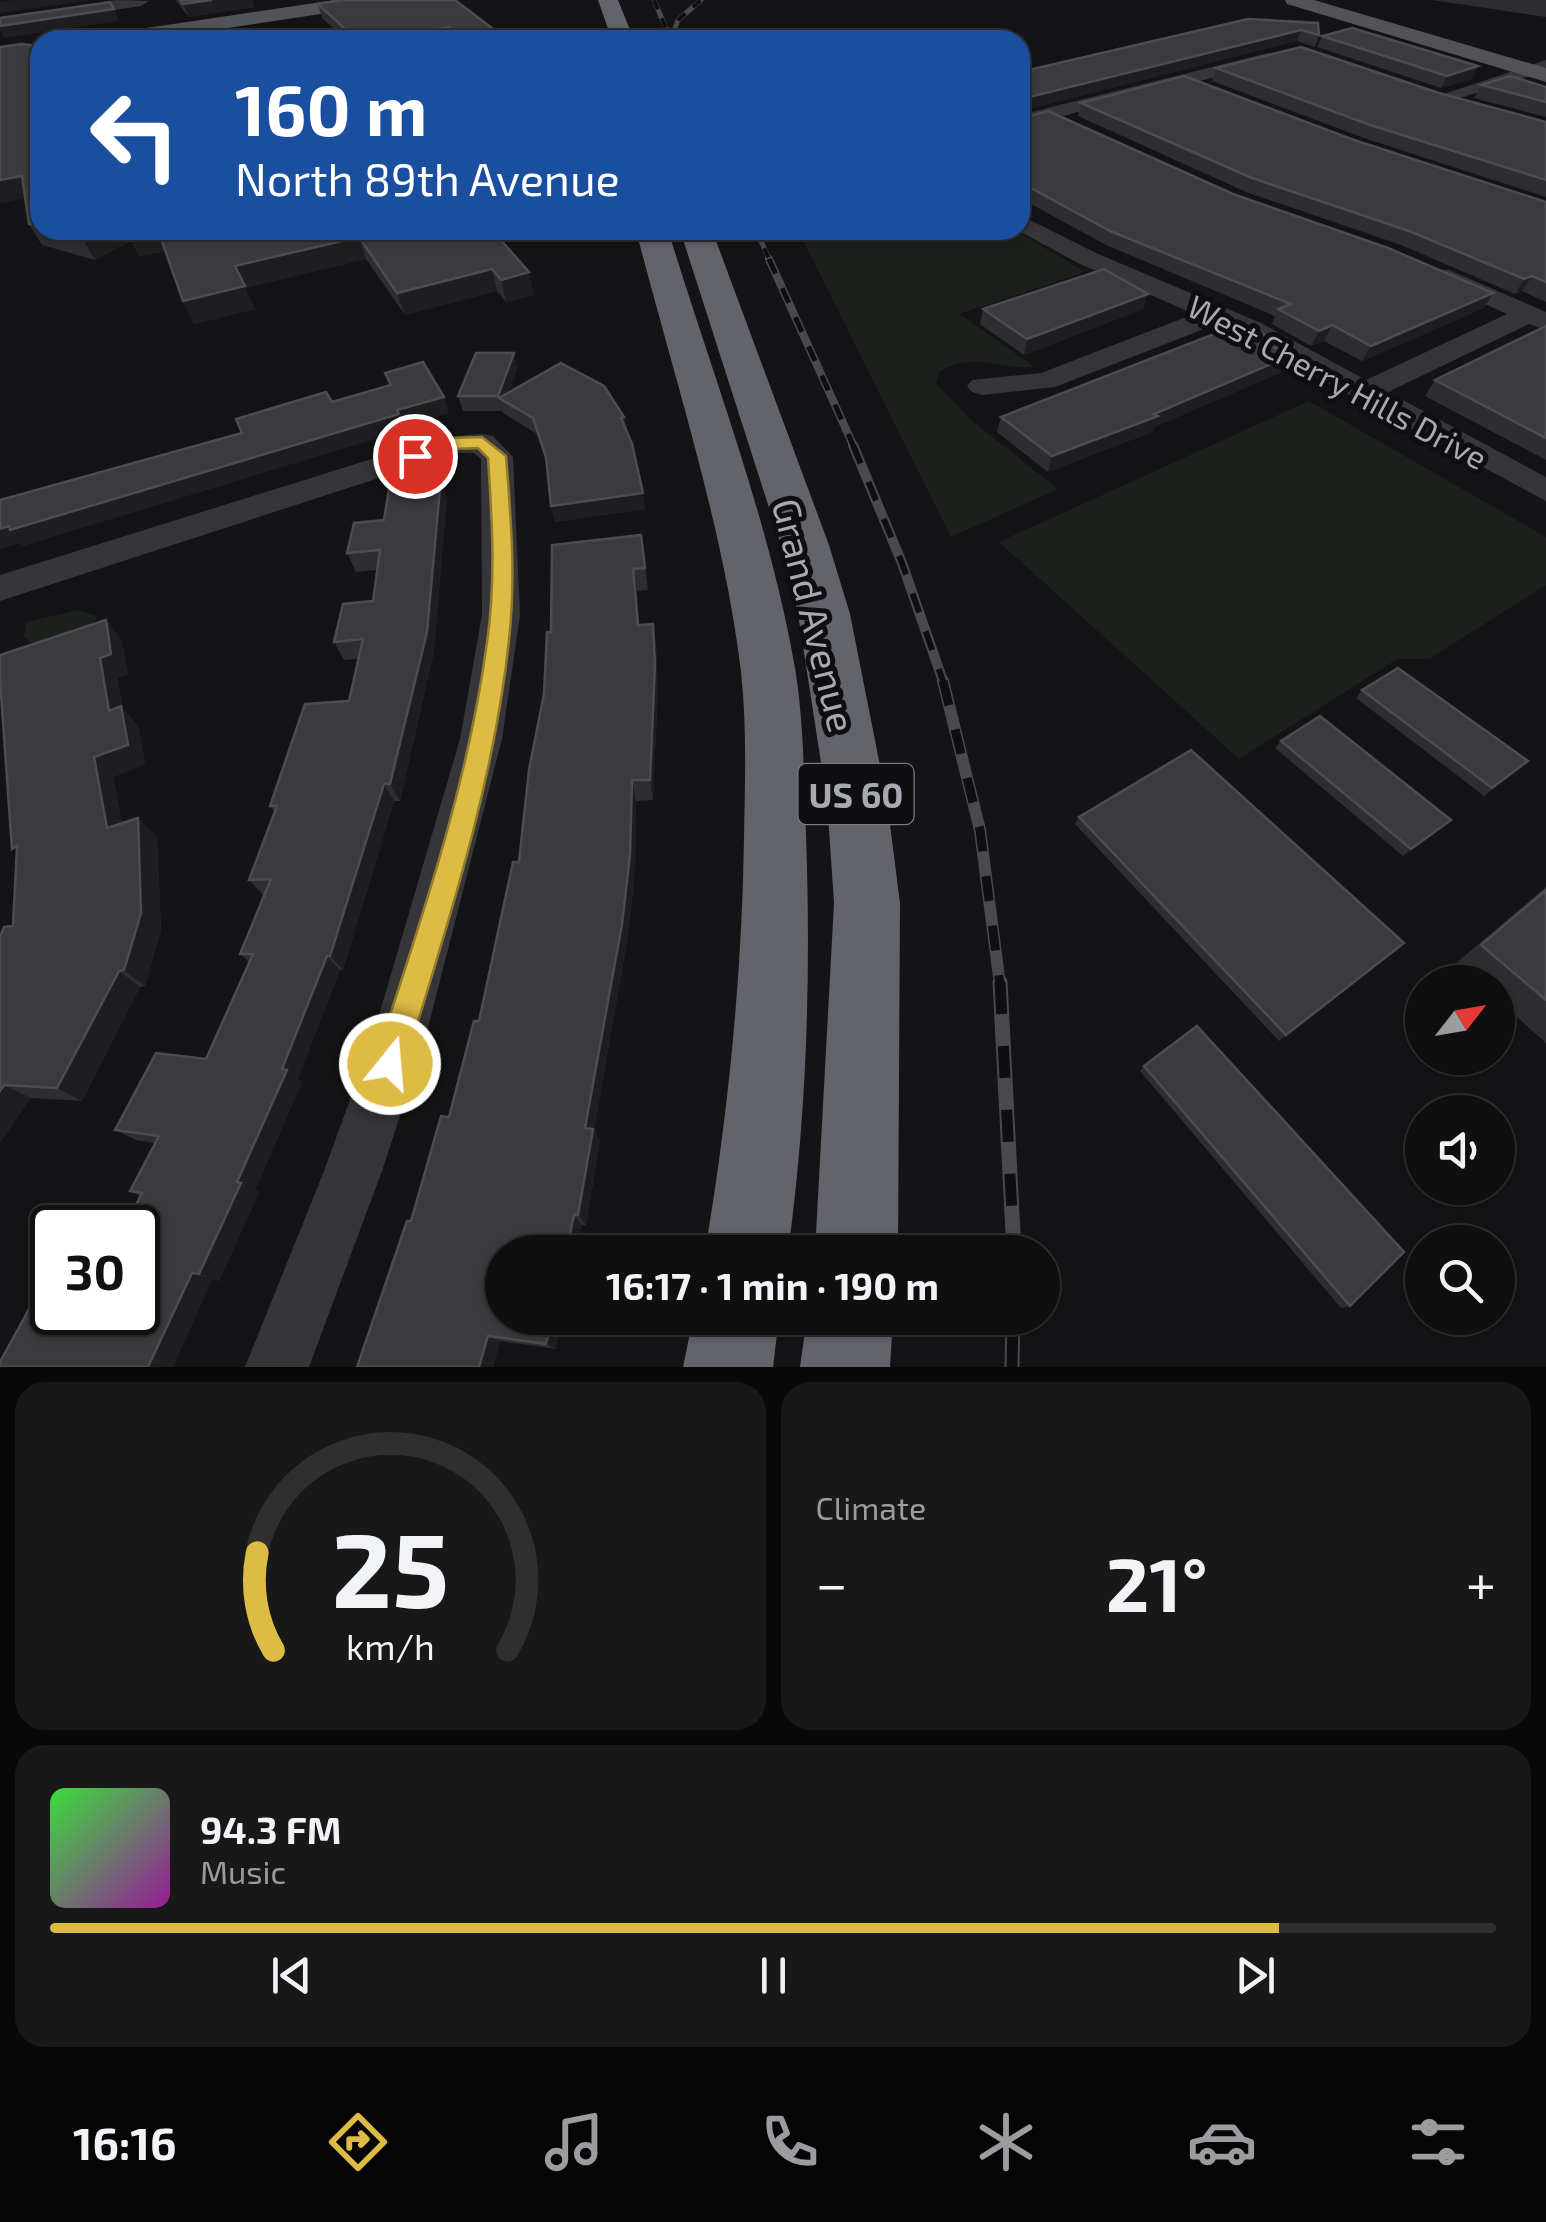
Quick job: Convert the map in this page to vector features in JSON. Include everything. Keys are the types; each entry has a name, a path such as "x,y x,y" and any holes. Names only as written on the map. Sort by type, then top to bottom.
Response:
{"highway":[{"path":"608,0 619,30"},
{"name":"Grand Avenue","path":"691,240 678,266 764,650 773,726 777,908 772,1049 749,1235"},
{"name":"Grand Avenue","path":"678,266 805,545 824,614 857,801 867,903 857,1235"},
{"path":"728,1367 733,1335"},
{"path":"845,1367 848,1335"}],"main road":[{"path":"171,30 374,0"},
{"path":"1294,0 1540,70"}],"street":[{"path":"0,22 141,1 163,30"},
{"path":"1030,118 1279,55"},
{"path":"1482,110 1432,95 1540,70"},
{"path":"1183,80 1218,94"},
{"path":"1048,114 1083,130"},
{"name":"West Cherry Hills Drive","path":"1030,227 1087,258 1219,314 1546,492"},
{"path":"1426,269 1538,318"},
{"path":"982,386 1045,382 1219,314"},
{"path":"1364,392 1538,318"},
{"path":"0,588 453,444 482,443 497,456 504,551 498,640 483,732 438,909 390,1064 328,1245 277,1367"}],"shaded area":[{"path":"1030,239 1085,272 959,314 1035,367 964,362 940,371 936,383 971,420 1058,489 951,537 803,240"},
{"path":"1309,401 1546,537 1546,585 1429,659 1397,659 1239,759 999,542"},
{"path":"79,610 98,616 90,628 34,645 24,637 26,622"}],"building":[{"path":"180,0 212,0 183,4"},
{"path":"342,0 455,0 492,28 346,30 318,4"},
{"path":"110,2 114,9 0,26 0,18"},
{"path":"1248,19 1318,23 1319,35 1301,30 1030,97 1030,70"},
{"path":"1352,28 1478,66 1447,76 1322,36"},
{"path":"30,45 30,224 22,176 0,180 0,47"},
{"path":"1301,47 1439,93 1546,122 1546,180 1370,125 1216,68"},
{"path":"1184,76 1354,140 1546,202 1546,282 1532,276 1524,279 1409,231 1252,178 1081,103"},
{"path":"1510,76 1546,87 1546,102 1481,85"},
{"path":"1048,111 1233,194 1388,248 1493,293 1371,346 1332,325 1319,331 1278,309 1291,304 1110,231 1030,187 1030,116"},
{"path":"162,240 346,240 235,266 245,286 183,301"},
{"path":"361,240 501,240 529,272 501,280 492,269 397,293"},
{"path":"1104,269 1148,294 1027,339 983,309"},
{"path":"1242,323 1284,345 1275,348 1290,356 1154,414 1158,416 1052,456 1001,417"},
{"path":"1546,326 1546,438 1435,380"},
{"path":"476,353 514,353 498,396 458,396"},
{"path":"423,362 444,397 397,410 399,414 10,530 9,526 0,529 0,500 242,433 236,419 326,392 332,402 391,385 385,373"},
{"path":"561,363 604,386 624,417 621,418 632,444 643,493 551,506 546,457 533,418 499,398"},
{"path":"441,477 427,632 390,784 384,784 330,956 282,1069 287,1070 237,1182 241,1183 199,1274 192,1273 148,1367 0,1367 30,1307 30,1335 160,1335 160,1205 136,1205 142,1193 130,1191 159,1136 115,1130 156,1053 206,1059 253,954 240,954 271,879 249,880 277,806 270,806 305,704 349,701 363,639 334,642 343,604 373,601 380,550 347,553 354,523 384,520 390,483"},
{"path":"641,535 645,568 633,569 638,625 653,624 655,664 650,780 632,780 630,854 622,924 585,1128 593,1129 578,1215 574,1215 570,1235 485,1235 485,1335 548,1335 546,1344 488,1336 479,1367 357,1367 407,1221 411,1221 441,1116 449,1117 474,1021 479,1021 513,862 519,862 529,770 544,694 547,632 551,632 552,545"},
{"path":"106,620 111,654 100,658 109,711 121,706 128,745 94,757 107,828 138,818 141,913 124,970 119,971 57,1088 4,1085 0,1091 0,937 4,927 13,926 17,846 12,849 0,655"},
{"path":"1398,668 1528,761 1492,788 1362,690"},
{"path":"1320,716 1451,820 1411,849 1281,741"},
{"path":"1191,750 1404,943 1286,1035 1079,817"},
{"path":"1546,890 1546,1000 1515,974 1515,965 1505,965 1481,945"},
{"path":"1197,1026 1404,1252 1350,1306 1144,1066"}],"railway":[{"path":"654,0 667,30"},
{"path":"674,30 678,20 701,0"},
{"path":"761,240 770,261"},
{"path":"769,259 854,447"},
{"path":"853,445 902,563 943,681"},
{"path":"943,681 980,830 1000,985"},
{"path":"1000,982 1013,1235"},
{"path":"1012,1367 1013,1335"}],"route":[{"path":"390,1064 438,909 483,732 498,640 504,551 497,456 482,443 453,444 415,456"}]}
